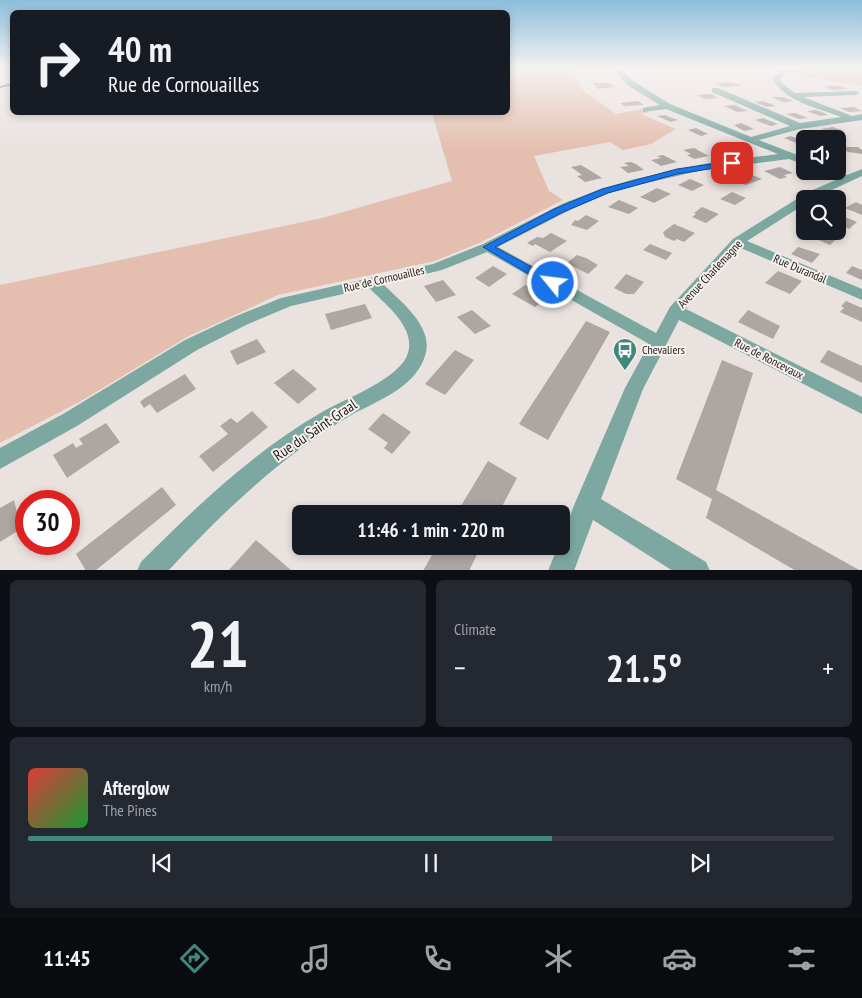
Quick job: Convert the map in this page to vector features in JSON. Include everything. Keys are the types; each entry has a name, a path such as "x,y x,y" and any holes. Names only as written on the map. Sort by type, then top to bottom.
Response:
{"street":[{"path":"650,95 668,106 796,158"},
{"path":"726,95 799,126"},
{"path":"793,96 822,95"},
{"path":"793,96 849,118"},
{"path":"646,110 668,106"},
{"path":"749,140 799,126 862,117"},
{"name":"Rue de Cornouailles","path":"0,459 70,420 191,345 240,321 287,302 437,267 488,247 568,206 631,183 703,167 790,156"},
{"name":"Avenue Charlemagne","path":"561,570 634,388 676,311 738,242 757,227 812,194 856,175"},
{"name":"Rue Durandal","path":"738,242 862,295"},
{"path":"488,247 659,342"},
{"name":"Rue du Saint-Graal","path":"150,570 209,510 254,472 317,425 392,382 409,369 418,351 419,339 412,324 373,283"},
{"name":"Rue de Roncevaux","path":"676,311 862,406"},
{"path":"587,503 698,570"}],"shaded area":[{"path":"510,95 589,95 616,114 642,109 649,112 641,114 676,129 651,144 623,150 610,142 534,156 549,191 563,200 479,243 435,261 278,295 187,337 83,400 0,443 0,285 322,218 452,181 433,115 510,115"}],"building":[{"path":"697,95 712,95 718,98 704,99"},
{"path":"772,97 783,97 794,101 783,102"},
{"path":"638,101 644,105 625,106 620,103"},
{"path":"763,101 776,106 767,107 754,102"},
{"path":"735,105 748,111 737,112 724,106"},
{"path":"854,107 862,111 849,112 840,108"},
{"path":"815,110 828,115 820,116 807,111"},
{"path":"795,113 808,118 799,119 786,114"},
{"path":"665,115 678,120 671,122 657,116"},
{"path":"763,118 778,124 771,126 755,120"},
{"path":"741,123 754,129 744,131 734,125"},
{"path":"833,127 841,130 824,130 821,129"},
{"path":"696,128 708,134 701,136 688,130"},
{"path":"790,136 796,138 796,143 784,138"},
{"path":"728,146 739,150 728,154 717,149"},
{"path":"846,147 858,147 862,150 862,154 848,152"},
{"path":"694,148 709,156 694,159 687,155 691,154 683,150"},
{"path":"663,155 677,162 661,166 651,160 661,158 657,156"},
{"path":"631,162 644,170 628,173 620,167 629,166 624,163"},
{"path":"581,165 602,178 585,182 577,176 582,175 571,167"},
{"path":"780,167 793,173 784,175 787,177 780,179 764,171"},
{"path":"740,170 762,179 746,185 724,176"},
{"path":"690,179 704,185 692,191 678,185"},
{"path":"657,188 671,194 654,203 640,197"},
{"path":"732,192 746,198 735,205 720,199"},
{"path":"619,200 638,208 629,214 608,207"},
{"path":"856,202 862,205 862,215 846,208"},
{"path":"702,207 719,214 706,223 692,217"},
{"path":"586,215 599,221 587,230 571,225 575,220 578,221"},
{"path":"846,217 857,222 849,229 846,228"},
{"path":"674,224 695,233 684,242 677,239 674,241 665,237 663,232"},
{"path":"551,233 567,241 550,252 535,244 533,246 527,243 537,237 543,238"},
{"path":"818,240 836,240 830,245"},
{"path":"650,244 672,253 666,260 643,250"},
{"path":"798,247 820,254 812,263 791,254"},
{"path":"577,255 598,265 588,274 567,263"},
{"path":"493,266 507,274 489,287 475,278"},
{"path":"852,266 862,270 862,280 846,273"},
{"path":"778,271 802,281 790,294 765,283"},
{"path":"626,274 644,282 634,294 626,294 614,288"},
{"path":"443,280 456,295 436,302 424,286"},
{"path":"525,285 547,298 535,307 512,294"},
{"path":"846,301 862,308 862,322 840,312 844,308 841,306"},
{"path":"365,304 372,318 331,330 325,314"},
{"path":"472,310 491,326 475,334 457,317"},
{"path":"748,310 780,326 773,339 738,322"},
{"path":"586,321 610,332 548,440 519,424"},
{"path":"257,339 266,352 237,365 230,351"},
{"path":"455,350 474,360 445,395 425,384"},
{"path":"828,350 862,366 862,383 820,362"},
{"path":"722,360 753,373 716,490 859,570 794,570 706,518 712,499 676,479"},
{"path":"293,369 317,389 298,404 274,383"},
{"path":"185,374 196,389 157,413 150,404 144,408 140,402"},
{"path":"252,411 268,427 213,472 199,456 228,434 220,426 231,418 237,423"},
{"path":"383,413 411,432 392,454 384,448 388,443 368,429"},
{"path":"106,423 120,442 67,478 53,455 73,443 76,448 83,444 79,439"},
{"path":"488,461 517,478 503,505 461,505"},
{"path":"162,487 176,505 96,570 85,570 77,555 80,555 80,551"},
{"path":"14,500 15,533 0,542 0,508"},
{"path":"256,540 291,570 229,570"},
{"path":"432,555 477,555 469,570 424,570"}],"place":[{"name":"Chevaliers","path":"625,371"}],"route":[{"path":"553,283 488,247 557,211 605,191 677,172 732,163"}]}
